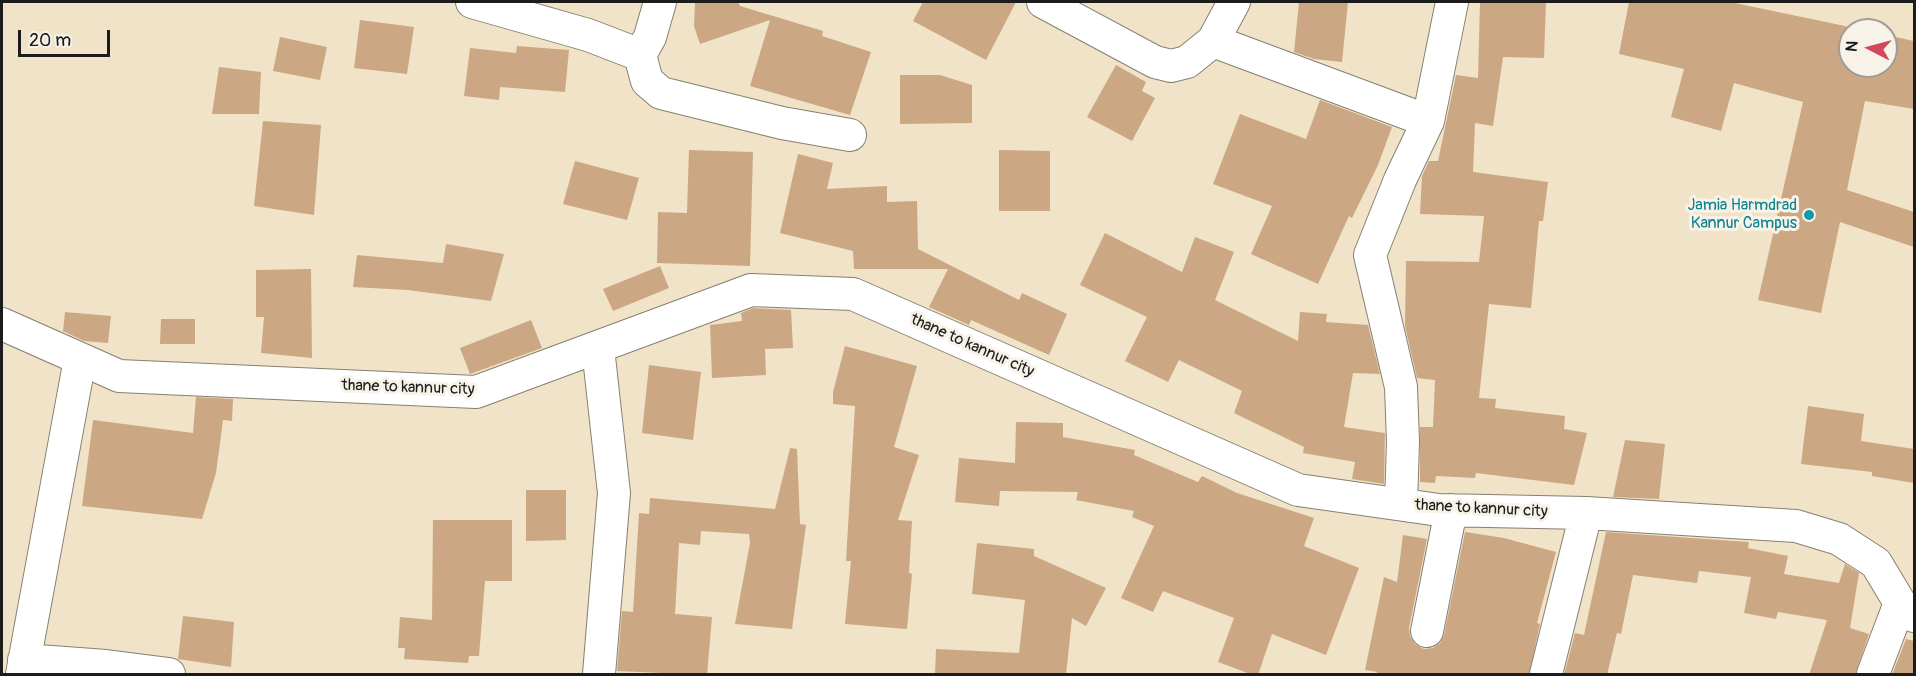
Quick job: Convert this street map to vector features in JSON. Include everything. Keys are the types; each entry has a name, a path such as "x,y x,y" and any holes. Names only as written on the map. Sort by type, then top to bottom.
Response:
{"street":[{"path":"472,2 588,35 640,55"},
{"path":"660,2 650,37 640,55 647,81 661,93 782,123 850,135"},
{"path":"1043,2 1155,62 1170,66 1187,62 1213,41 1234,2"},
{"path":"1401,504 1403,442 1401,387 1370,255 1400,180 1428,121 1452,2"},
{"path":"1213,41 1428,121"},
{"name":"thane to kannur city","path":"2,324 119,376 476,392 751,290 853,294 1298,490 1451,510 1586,513 1796,526 1839,538 1876,563 1907,610"},
{"path":"598,348 614,493 599,675"},
{"path":"80,359 23,667 106,666 169,675"},
{"path":"1427,631 1451,510"},
{"path":"1546,675 1586,513"},
{"path":"1874,675 1907,610"}],"building":[{"path":"695,2 738,2 740,6 823,31 822,36 871,52 850,115 750,86 770,20 700,44 694,26"},
{"path":"923,2 1016,2 986,60 913,21"},
{"path":"1299,2 1348,2 1342,62 1314,59 1294,52"},
{"path":"1480,2 1546,2 1544,58 1503,57 1493,126 1475,123 1473,172 1548,182 1543,221 1539,221 1531,308 1489,304 1479,398 1496,399 1495,408 1565,416 1564,429 1587,433 1574,485 1476,473 1475,478 1436,476 1435,483 1420,482 1420,427 1433,427 1435,380 1417,378 1405,326 1406,261 1479,262 1484,216 1420,214 1422,176 1429,161 1438,161 1456,75 1478,78"},
{"name":"Jamia Harmdrad Kannur Campus","path":"1629,2 1730,2 1838,25 1838,78 1898,78 1898,38 1914,41 1914,109 1865,101 1847,190 1914,212 1914,247 1840,222 1821,313 1758,300 1803,102 1734,83 1721,131 1671,117 1684,69 1619,54"},
{"path":"360,20 414,27 407,74 354,68"},
{"path":"280,37 327,47 320,80 273,71"},
{"path":"517,46 569,50 565,92 500,87 499,100 464,96 470,48 516,53"},
{"path":"1116,65 1146,82 1142,91 1155,98 1132,141 1087,117"},
{"path":"219,67 261,72 259,114 212,114"},
{"path":"900,75 940,75 972,85 972,123 900,124"},
{"path":"1320,100 1392,127 1378,165 1352,218 1349,216 1318,284 1251,254 1272,206 1213,184 1240,114 1306,139"},
{"path":"263,121 321,125 314,215 254,206"},
{"path":"689,150 753,152 750,266 657,263 658,212 687,213"},
{"path":"999,150 1050,151 1050,211 999,211"},
{"path":"798,154 833,163 827,189 887,186 887,202 917,201 918,249 1019,300 1022,293 1067,314 1049,355 971,320 969,325 929,307 948,269 854,269 853,251 780,233"},
{"path":"575,161 639,178 627,220 563,204"},
{"path":"1105,233 1182,272 1195,237 1234,252 1215,300 1298,341 1300,312 1327,314 1326,322 1368,325 1380,374 1353,373 1344,427 1385,433 1384,484 1352,479 1355,462 1303,453 1304,447 1234,413 1242,391 1179,360 1168,382 1125,361 1147,317 1080,285"},
{"path":"446,244 504,254 491,301 408,290 353,287 357,255 443,263"},
{"path":"660,266 669,288 613,311 603,289"},
{"path":"311,269 312,358 261,353 264,317 256,317 256,270"},
{"path":"753,308 791,310 793,348 765,349 766,375 712,378 710,325 742,321 741,313"},
{"path":"65,312 111,316 108,343 84,341 63,331"},
{"path":"161,319 195,319 195,344 160,344"},
{"path":"531,320 542,348 470,374 460,348"},
{"path":"845,346 917,366 894,447 919,455 898,520 912,521 909,573 912,574 907,629 845,624 851,561 846,561 855,406 833,404 833,392"},
{"path":"649,365 701,372 693,440 642,433"},
{"path":"196,397 233,399 232,421 223,420 216,473 202,519 82,506 93,420 193,433"},
{"path":"1808,406 1864,414 1861,441 1914,449 1914,483 1872,476 1872,472 1801,464"},
{"path":"1016,422 1063,423 1063,437 1135,450 1134,455 1198,482 1202,476 1237,493 1314,518 1304,546 1359,568 1326,655 1272,634 1258,675 1253,675 1218,662 1234,618 1163,591 1153,612 1121,598 1154,526 1132,517 1134,511 1076,500 1078,492 1000,491 999,506 955,502 959,458 1015,463"},
{"path":"1625,440 1665,444 1659,499 1613,497"},
{"path":"790,448 797,449 800,524 806,525 792,629 735,624 750,543 749,534 701,531 700,545 679,543 675,614 712,617 707,675 617,671 622,611 633,612 639,513 649,514 650,498 775,509"},
{"path":"526,490 566,490 566,540 526,541"},
{"path":"433,520 512,520 512,581 485,581 479,656 469,656 468,663 404,659 405,648 398,648 400,617 432,620"},
{"path":"1465,532 1504,538 1556,552 1537,623 1540,624 1529,675 1376,675 1377,672 1365,670 1384,577 1397,582 1403,535 1427,539 1409,628 1410,636 1415,644 1424,649 1433,648 1440,643 1444,635"},
{"path":"1606,532 1749,542 1748,548 1788,556 1784,574 1839,583 1845,564 1859,573 1850,628 1869,634 1855,675 1809,675 1827,620 1778,612 1776,619 1744,613 1751,577 1699,571 1697,583 1633,575 1621,634 1617,633 1607,675 1564,675 1575,633 1584,635"},
{"path":"977,543 1034,549 1034,556 1106,588 1086,626 1072,618 1066,675 935,675 936,649 1019,653 1025,600 972,594"},
{"path":"183,616 234,622 231,667 178,659"},
{"path":"1906,639 1914,641 1914,675 1892,675"}],"place":[{"name":"Jamia Harmdrad Kannur Campus","path":"1809,215"}]}
